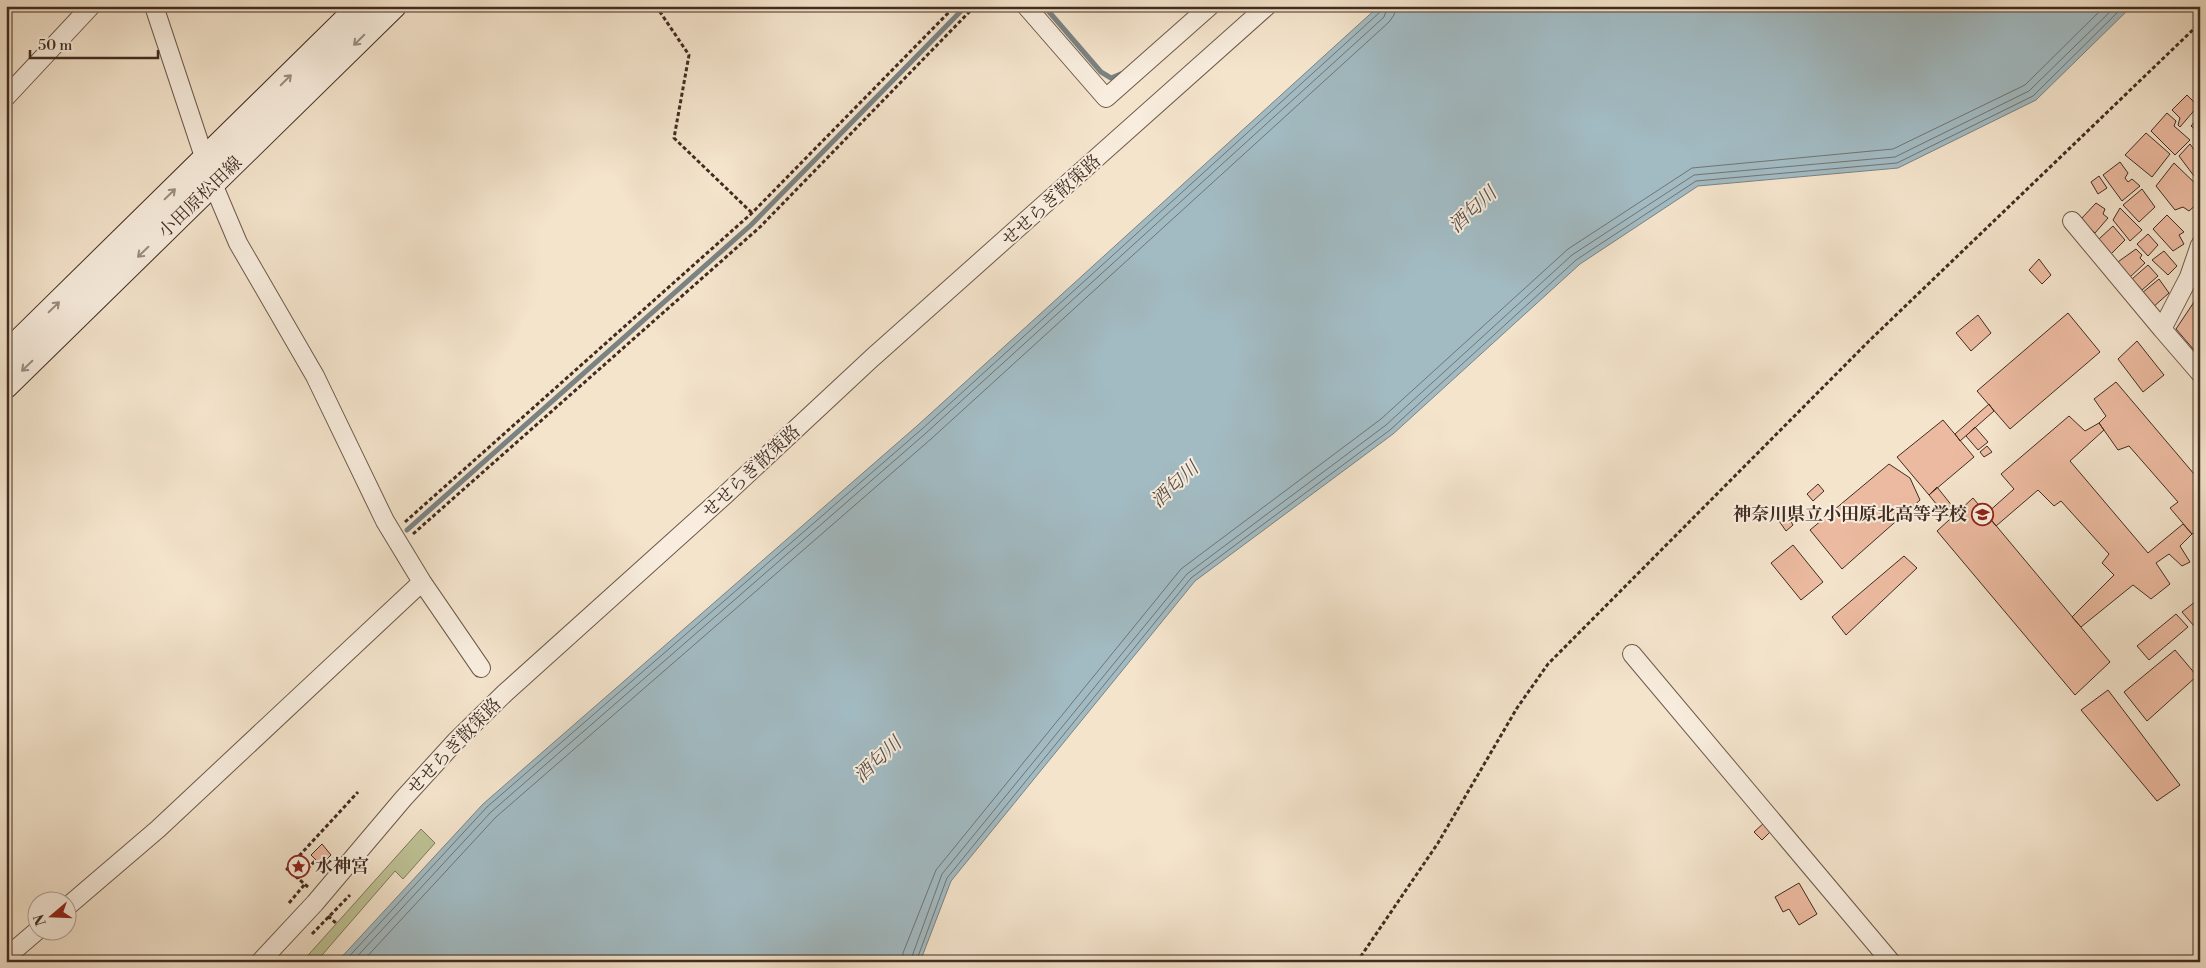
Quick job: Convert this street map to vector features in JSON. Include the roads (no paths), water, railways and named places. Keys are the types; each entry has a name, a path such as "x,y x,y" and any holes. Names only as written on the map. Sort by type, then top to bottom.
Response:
{"main road":[{"name":"小田原松田線","path":"6,354 360,6"},
{"name":"小田原松田線","path":"6,386 394,6"}],"street":[{"path":"154,6 213,184 238,244 315,376 396,539 422,582 481,668"},
{"path":"1026,6 1106,98 1210,6"},
{"name":"せせらぎ散策路","path":"260,962 315,903 455,742 505,693 725,495 872,358 1267,6"},
{"path":"6,97 90,7"},
{"path":"2072,222 2200,373"},
{"path":"2162,329 2189,277 2200,246"},
{"path":"78,897 158,829 422,582"},
{"path":"1632,654 1891,962"},
{"path":"6,948 10,954 28,939"}],"water":[{"name":"酒匂川","path":"1379,6 2132,6 2036,100 1898,168 1698,186 1580,264 1393,434 1195,581 951,881 920,962 337,962 483,804 918,425"}],"waterway":[{"path":"407,530 751,225 966,6"},
{"path":"1044,6 1101,72 1111,78 1123,73"}],"place":[{"name":"神奈川県立小田原北高等学校","path":"1983,514"},
{"name":"水神宮","path":"299,866"}]}
